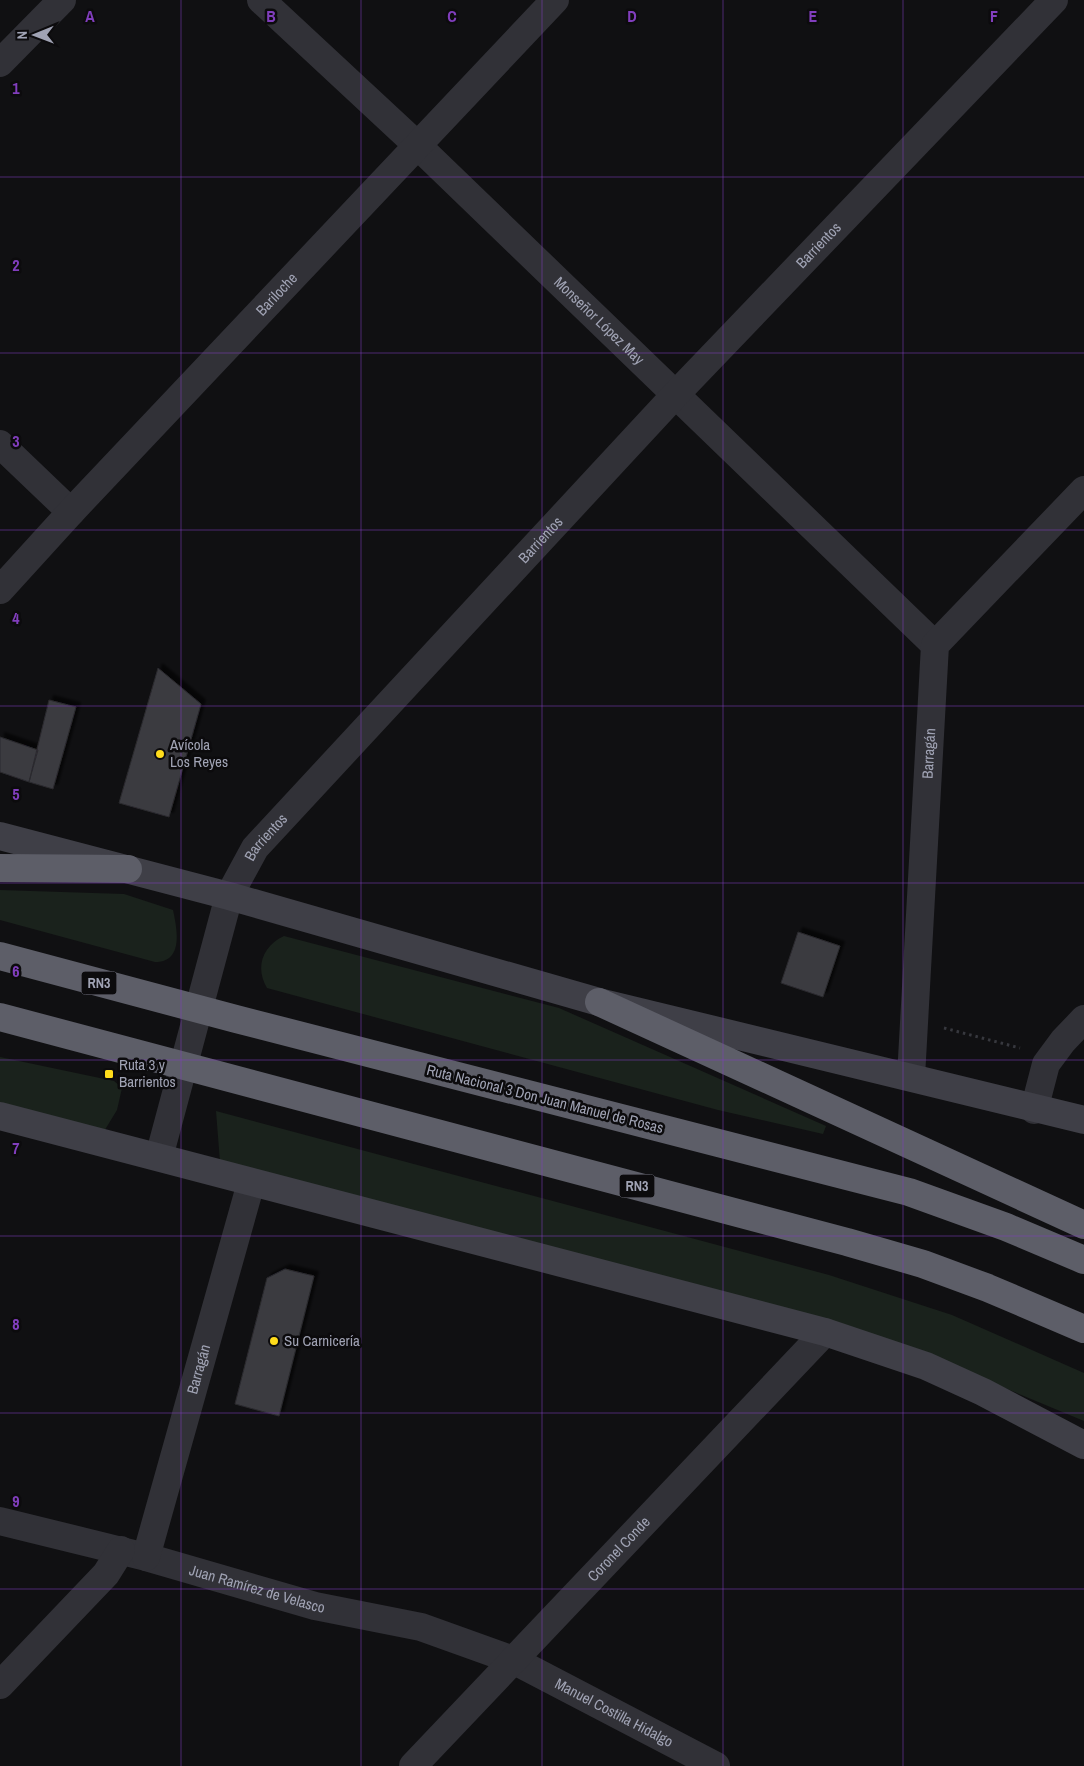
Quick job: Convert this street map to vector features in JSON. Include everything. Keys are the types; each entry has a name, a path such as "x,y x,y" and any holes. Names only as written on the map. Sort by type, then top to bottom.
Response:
{"highway":[{"path":"0,868 128,869"},
{"name":"Ruta Nacional 3 Don Juan Manuel de Rosas","path":"0,956 198,1009 910,1192 1006,1227 1084,1260"},
{"path":"600,1002 1084,1225"},
{"name":"RN3","path":"0,1017 923,1264 988,1288 1084,1329"},
{"path":"0,1023 86,1040"}],"street":[{"path":"0,64 62,0"},
{"name":"Monseñor López May","path":"261,0 417,145 935,645"},
{"name":"Bariloche","path":"0,590 71,512 555,0"},
{"name":"Barrientos","path":"159,1158 229,896 255,848 676,394 1054,0"},
{"path":"0,444 71,512"},
{"path":"935,645 1084,490"},
{"name":"Barragán","path":"911,1077 935,645"},
{"path":"0,836 229,896 600,1002 911,1077 1034,1110 1084,1120"},
{"path":"1034,1110 1046,1064 1062,1041 1084,1019"},
{"path":"0,1116 825,1332 926,1366 983,1392 1084,1444"},
{"name":"Barragán","path":"0,1685 106,1574 134,1554 251,1183"},
{"name":"Coronel Conde","path":"412,1766 825,1332"},
{"name":"Juan Ramírez de Velasco","path":"0,1521 134,1554 316,1606 421,1627 513,1660"},
{"name":"Manuel Costilla Hidalgo","path":"513,1660 716,1766"}],"path":[{"path":"914,1021 1052,1056"}],"shaded area":[{"path":"0,890 124,894 173,910 177,935 174,951 171,957 164,961 155,962 0,920"},
{"path":"284,936 559,1008 826,1126 823,1134 718,1110 267,988 262,973 261,965 263,958 270,946"},
{"path":"0,1057 114,1081 122,1088 117,1110 103,1133 0,1106"},
{"path":"216,1111 829,1275 952,1315 1084,1373 1084,1421 928,1356 220,1162"}],"building":[{"name":"Avícola Los Reyes","path":"158,668 201,704 169,817 119,803"},
{"path":"49,700 76,707 53,789 29,782"},
{"path":"0,737 38,750 29,782 0,772"},
{"path":"798,932 840,946 823,997 781,983"},
{"name":"Su Carnicería","path":"285,1269 314,1276 279,1416 235,1404 267,1278"}],"place":[{"name":"Avícola Los Reyes","path":"160,754"},
{"name":"Ruta 3 y Barrientos","path":"109,1074"},
{"name":"Su Carnicería","path":"274,1341"}]}
